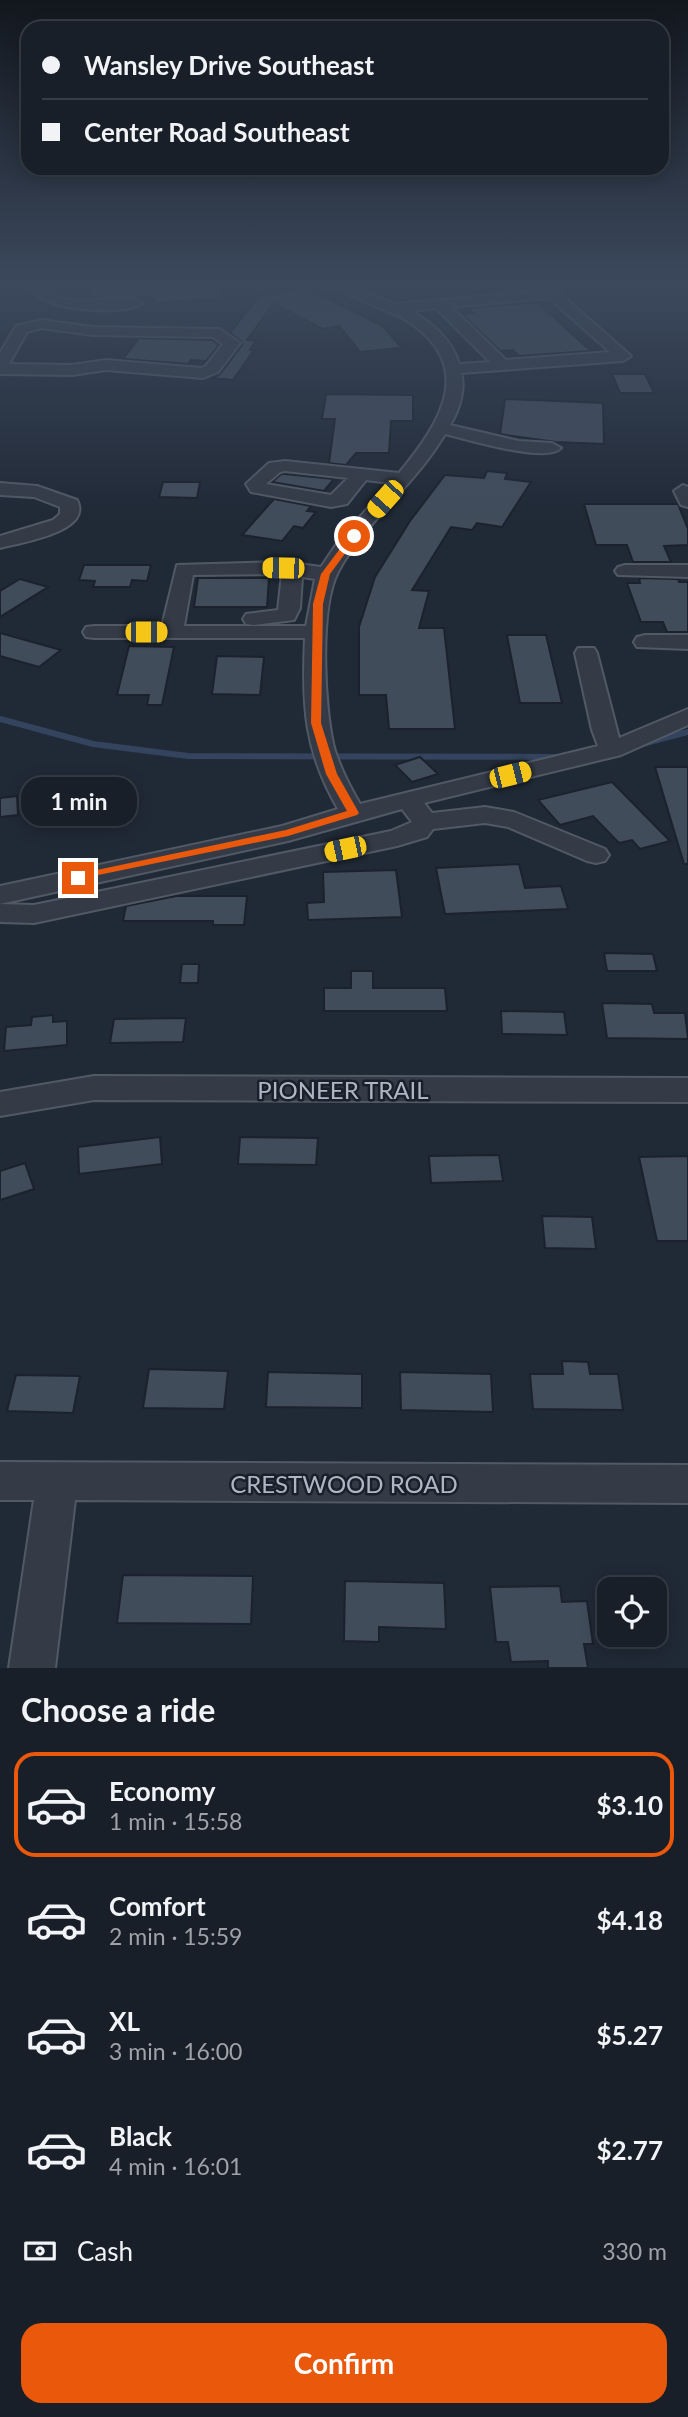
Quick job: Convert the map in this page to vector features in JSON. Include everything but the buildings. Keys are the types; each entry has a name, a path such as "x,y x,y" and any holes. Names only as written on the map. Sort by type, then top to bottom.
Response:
{"street":[{"path":"0,368 72,370 106,365 204,373 218,362"},
{"path":"354,813 331,774 316,723 318,604 326,574 360,527 426,452 442,428 453,400 452,362"},
{"path":"362,474 340,500 331,501 257,488 255,484 275,467 362,474 402,479"},
{"path":"0,489 37,492 71,504 69,515 60,524 0,542"},
{"path":"174,623 184,569 293,569 326,574"},
{"path":"93,632 286,615 293,569"},
{"path":"625,571 688,571"},
{"path":"174,623 317,632"},
{"path":"645,642 688,642"},
{"path":"586,653 604,730 612,750"},
{"path":"0,895 288,833 354,813 612,750 688,716"},
{"path":"408,800 425,822"},
{"path":"0,913 34,914 397,838 418,831 425,822 485,815 514,820 596,855"},
{"name":"PIONEER TRAIL","path":"0,1104 94,1088 688,1090"},
{"name":"CRESTWOOD ROAD","path":"0,1482 688,1484"},
{"path":"32,1668 57,1482"}],"lane":[{"path":"499,362 503,366"},
{"path":"454,369 553,362"},
{"path":"442,428 519,446 552,448"}],"waterway":[{"path":"0,719 93,744 188,756 560,757"},
{"path":"646,743 688,732"}],"route":[{"path":"78,878 288,833 354,813 331,774 316,723 318,604 326,574 354,536"}]}
